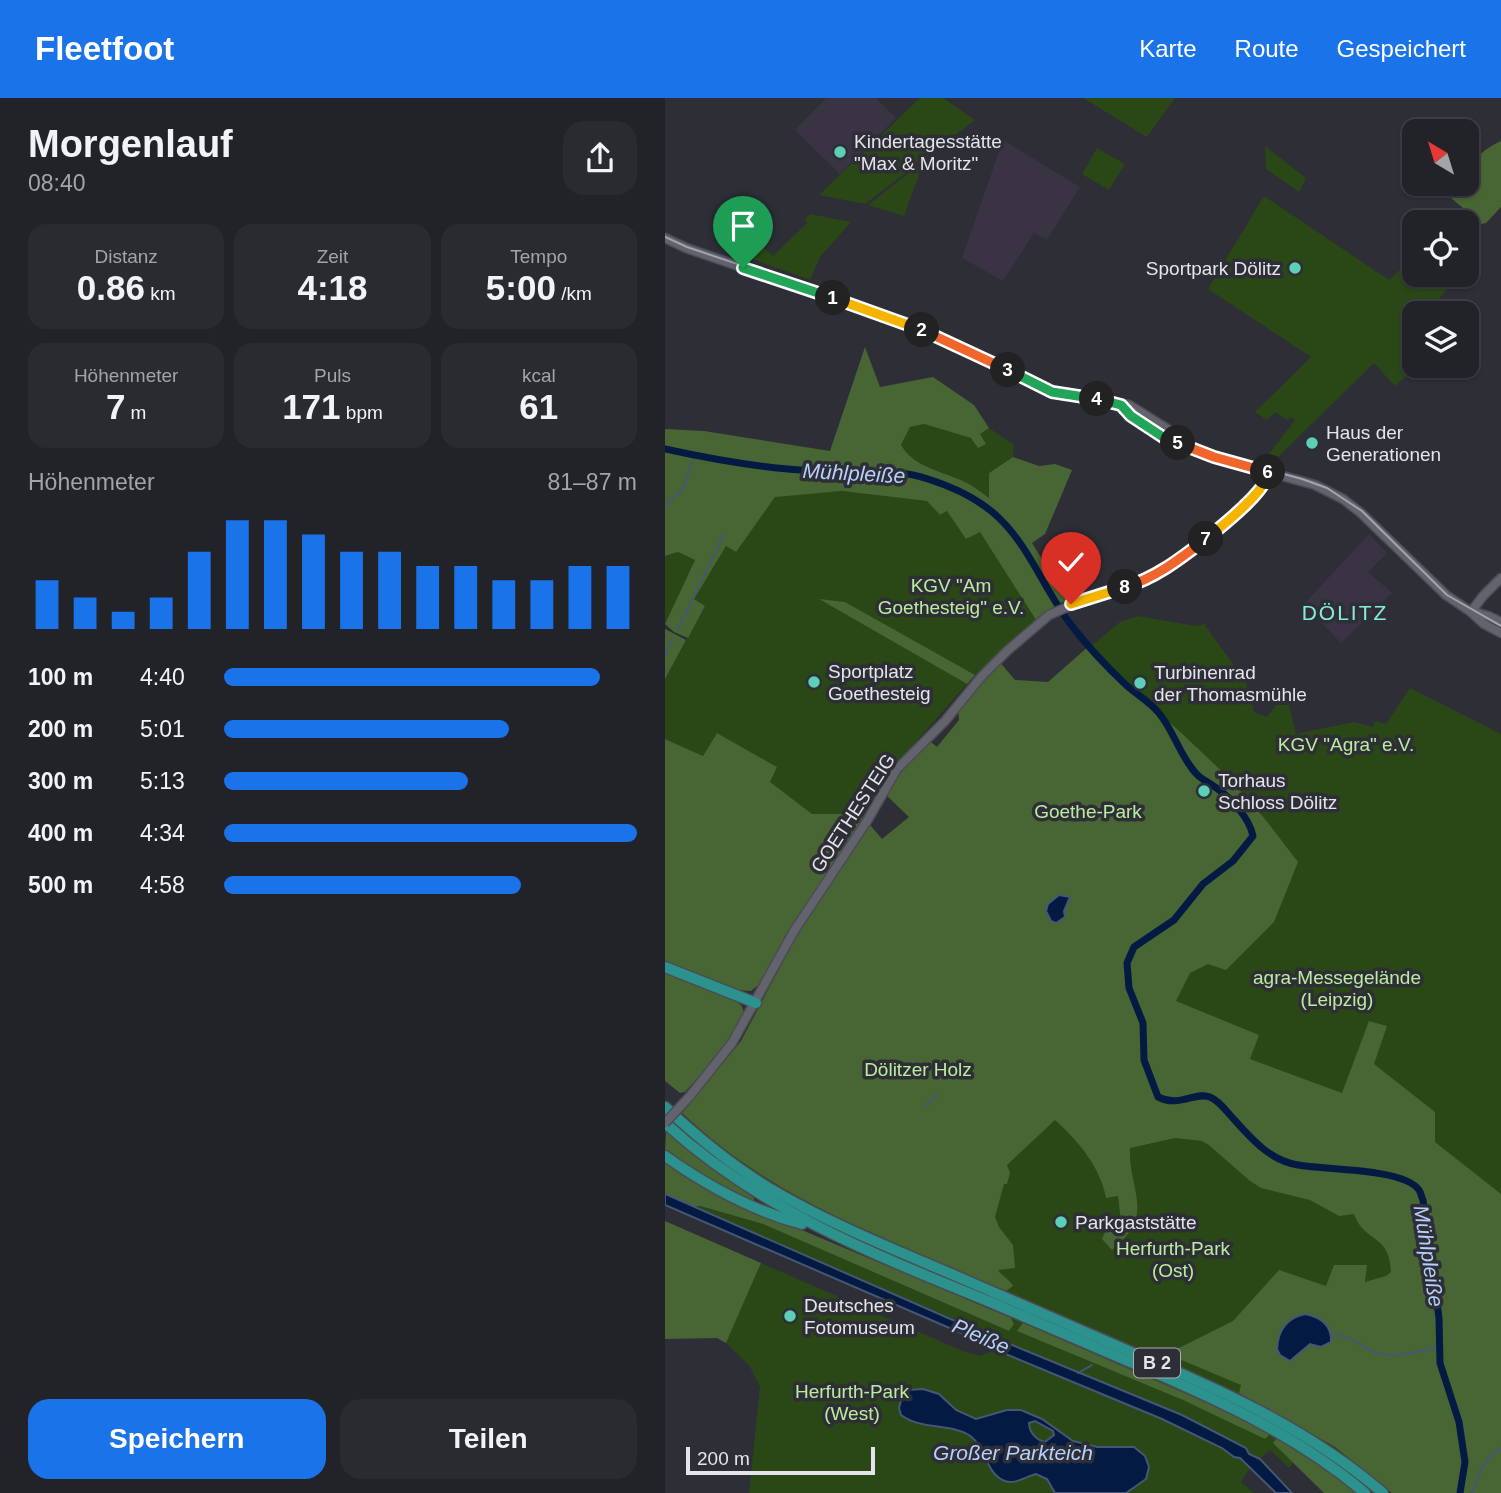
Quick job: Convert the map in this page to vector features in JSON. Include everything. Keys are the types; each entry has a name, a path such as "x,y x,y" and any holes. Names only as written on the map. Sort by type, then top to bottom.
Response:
{"highway":[{"path":"665,967 756,1003"},
{"name":"B 2","path":"665,1107 718,1153 781,1195 999,1300"},
{"name":"B 2","path":"665,1123 745,1187 821,1229 1235,1397 1307,1443 1365,1493"},
{"path":"665,1156 692,1175 731,1196 783,1219 821,1229"},
{"name":"B 2","path":"1307,1443 1336,1455 1383,1493"}],"main road":[{"path":"665,238 686,248 919,329 1052,392 1129,405 1172,432 1181,443 1214,457 1315,485 1353,506 1446,595 1484,624 1501,633"},
{"name":"GOETHESTEIG","path":"665,1123 732,1043 794,932 867,821 897,769 945,721 982,676 1055,611 1146,580 1168,568 1227,521 1265,483 1269,472"},
{"path":"1471,612 1501,578"},
{"path":"1471,612 1501,622"}],"shaded area":[{"name":"Kindertagesstätte \"Max & Moritz\"","path":"826,98 876,98 896,118 840,174 795,130"},
{"path":"1003,140 1080,187 1047,240 1034,233 1003,281 962,258"},
{"path":"1369,534 1387,553 1368,572 1392,593 1341,643 1304,604"}],"green space":[{"path":"920,98 943,98 975,120 865,204 819,195"},
{"path":"1083,98 1175,98 1147,137"},
{"path":"1501,141 1501,207 1482,224 1479,221 1479,210 1465,210 1451,198 1479,196 1479,156"},
{"path":"1265,146 1306,178 1299,192 1266,169"},
{"path":"1097,148 1125,164 1109,190 1082,174"},
{"path":"924,161 904,216 868,205"},
{"path":"1264,196 1389,280 1402,268 1402,287 1449,287 1439,298 1442,301 1402,301 1402,378 1404,378 1395,386 1374,363 1273,462 1265,459 1295,420 1291,417 1287,420 1275,412 1267,420 1255,412 1311,357 1208,289"},
{"path":"810,214 851,222 820,257 810,280 750,258 762,246 773,256 807,223 805,219"},
{"path":"865,347 880,387 933,377 974,405 989,428 980,434 986,444 978,448 971,438 924,424 910,427 901,445 921,464 965,482 989,498 989,473 1013,457 1039,466 1055,464 1072,470 1045,534 1032,543 1067,600 1036,620 980,532 966,539 947,511 940,515 927,501 842,491 775,497 736,552 726,546 694,599 705,606 688,638 674,632 665,624 695,560 678,552 665,556 665,429 704,431 830,451"},
{"path":"924,424 971,438 989,428 1014,445 1013,457 989,473 990,498 918,462 909,454 901,445 910,427"},
{"name":"KGV \"Am Goethesteig\" e.V.","path":"842,491 928,501 940,515 947,511 980,531 1036,620 975,675 845,602 821,600 967,684 891,770 864,819 853,814 812,814 769,782 777,767 717,733 703,756 665,739 665,679 705,606 693,600 726,545 736,551 775,496"},
{"path":"678,552 695,560 665,624 665,556"},
{"path":"819,599 845,602 975,675 967,684"},
{"path":"1138,616 1196,626 1204,624 1246,682 1254,712 1267,717 1276,705 1289,705 1296,734 1354,722 1373,727 1376,721 1386,724 1410,688 1501,734 1501,1493 1392,1493 1353,1460 1313,1434 1289,1468 1270,1450 1249,1469 1241,1482 1254,1493 749,1493 760,1387 749,1365 726,1343 761,1263 965,1352 981,1356 995,1350 1002,1340 693,1207 700,1206 763,1224 1009,1331 1014,1324 1011,1318 994,1311 1003,1290 867,1232 801,1200 739,1162 682,1113 741,1041 795,939 870,825 882,839 909,817 883,792 927,739 937,747 959,720 958,706 998,660 1015,680 1048,682 1120,622"},
{"path":"665,629 686,640 665,679"},
{"path":"1089,646 1226,776 1298,862 1274,922 1226,970 1208,964 1190,973 1176,1001 1259,1035 1250,1059 1342,1093 1369,1021 1387,1026 1374,1064 1435,1112 1435,1142 1501,1194 1501,1493 1392,1493 1335,1447 1239,1393 1241,1385 1167,1354 1233,1321 1279,1270 1326,1286 1334,1265 1367,1265 1365,1282 1391,1272 1390,1260 1382,1244 1364,1230 1354,1214 1339,1216 1310,1200 1261,1188 1202,1141 1175,1138 1130,1148 1137,1213 1134,1225 1126,1237 1112,1250 1102,1239 1105,1232 1103,1226 1121,1221 1118,1196 1106,1198 1099,1175 1087,1155 1055,1120 1007,1165 1010,1173 1007,1184 1004,1184 995,1217 1013,1245 1015,1268 998,1270 1013,1286 1006,1291 823,1210 737,1158 682,1113 741,1041 795,939 870,825 882,839 909,817 883,792 889,782 927,739 937,747 959,720 958,706 998,660 1015,680 1048,682"},
{"path":"717,733 777,767 770,782 812,814 853,814 864,819 785,936 762,982 751,991 737,990 665,961 665,739 703,756"},
{"path":"665,971 732,999 743,1008 737,1027 720,1052 685,1092 680,1093 665,1081"},
{"path":"666,1131 753,1197 756,1204 730,1192 665,1152"},
{"path":"665,1161 778,1220 1011,1318 1014,1324 1009,1331 763,1224 700,1206 693,1207 665,1194"},
{"path":"665,1221 761,1263 726,1343 717,1338 665,1339"},
{"path":"1023,1323 1212,1405 1270,1434 1265,1439 1183,1400 1017,1331"},
{"path":"1277,1438 1356,1493 1324,1493 1273,1443"}],"water":[{"path":"1059,895 1070,897 1064,911 1065,917 1056,923 1051,921 1046,911 1048,904"},
{"name":"Pleiße","path":"665,1194 971,1328 1182,1415 1246,1448 1249,1454 1260,1459 1292,1493 1276,1493 1240,1458 1162,1419 996,1350 665,1205"},
{"path":"1305,1314 1316,1317 1327,1326 1331,1342 1321,1347 1310,1344 1290,1361 1280,1355 1277,1349 1279,1336 1288,1322"},
{"name":"Großer Parkteich","path":"923,1389 939,1394 956,1410 976,1419 1007,1410 1021,1410 1042,1419 1073,1441 1097,1447 1134,1447 1145,1456 1149,1467 1146,1479 1126,1493 1055,1493 1047,1479 1036,1474 1017,1481 1005,1481 994,1473 979,1446 969,1435 953,1429 917,1423 901,1415 899,1408 903,1393","holes":["1035,1421 1053,1431 1054,1435 1045,1442 1036,1437 1029,1423"]}],"waterway":[{"name":"Mühlpleiße","path":"665,449 779,468 915,475 974,499 1009,529 1062,613 1085,642 1126,685 1158,712 1194,771 1238,808 1253,836 1233,861 1203,884 1174,920 1134,947 1127,963 1129,988 1143,1023 1144,1060 1158,1097 1173,1101 1199,1096 1213,1099 1252,1139 1278,1158 1298,1165 1381,1174 1411,1183 1419,1190 1423,1200 1439,1318 1440,1363 1459,1422 1465,1462 1460,1493"},
{"path":"665,506 684,487 694,456"},
{"path":"678,629 724,535"},
{"path":"665,655 673,638"},
{"path":"925,1107 936,1095 937,1097"},
{"path":"1332,1335 1348,1337 1371,1351 1385,1355 1408,1354 1438,1347"},
{"path":"1078,1373 1092,1365"},
{"path":"1472,1493 1482,1468 1501,1448"}],"tram line":[{"path":"665,237 949,339 1052,391 1112,400 1199,451 1327,488 1362,511 1447,595 1501,626"}],"place":[{"name":"Kindertagesstätte \"Max & Moritz\"","path":"840,152"},
{"name":"Sportpark Dölitz","path":"1295,268"},
{"name":"Haus der Generationen","path":"1312,443"},
{"name":"Sportplatz Goethesteig","path":"814,682"},
{"name":"Turbinenrad der Thomasmühle","path":"1140,683"},
{"name":"Torhaus Schloss Dölitz","path":"1204,791"},
{"name":"Parkgaststätte","path":"1061,1222"},
{"name":"Deutsches Fotomuseum","path":"790,1316"}],"district":[{"name":"DÖLITZ","path":"1345,612"}],"route":[{"path":"743,268 890,318 951,342 1052,392 1112,401 1166,439 1198,452 1269,472 1265,483 1247,503 1168,568 1129,587 1071,604"}],"park label":[{"name":"KGV \"Agra\" e.V.","path":"1346,744"},
{"name":"Goethe-Park","path":"1088,811"},
{"name":"agra-Messegelände (Leipzig)","path":"1337,988"},
{"name":"Dölitzer Holz","path":"918,1069"},
{"name":"Herfurth-Park (Ost)","path":"1173,1259"},
{"name":"Herfurth-Park (West)","path":"852,1402"}]}
